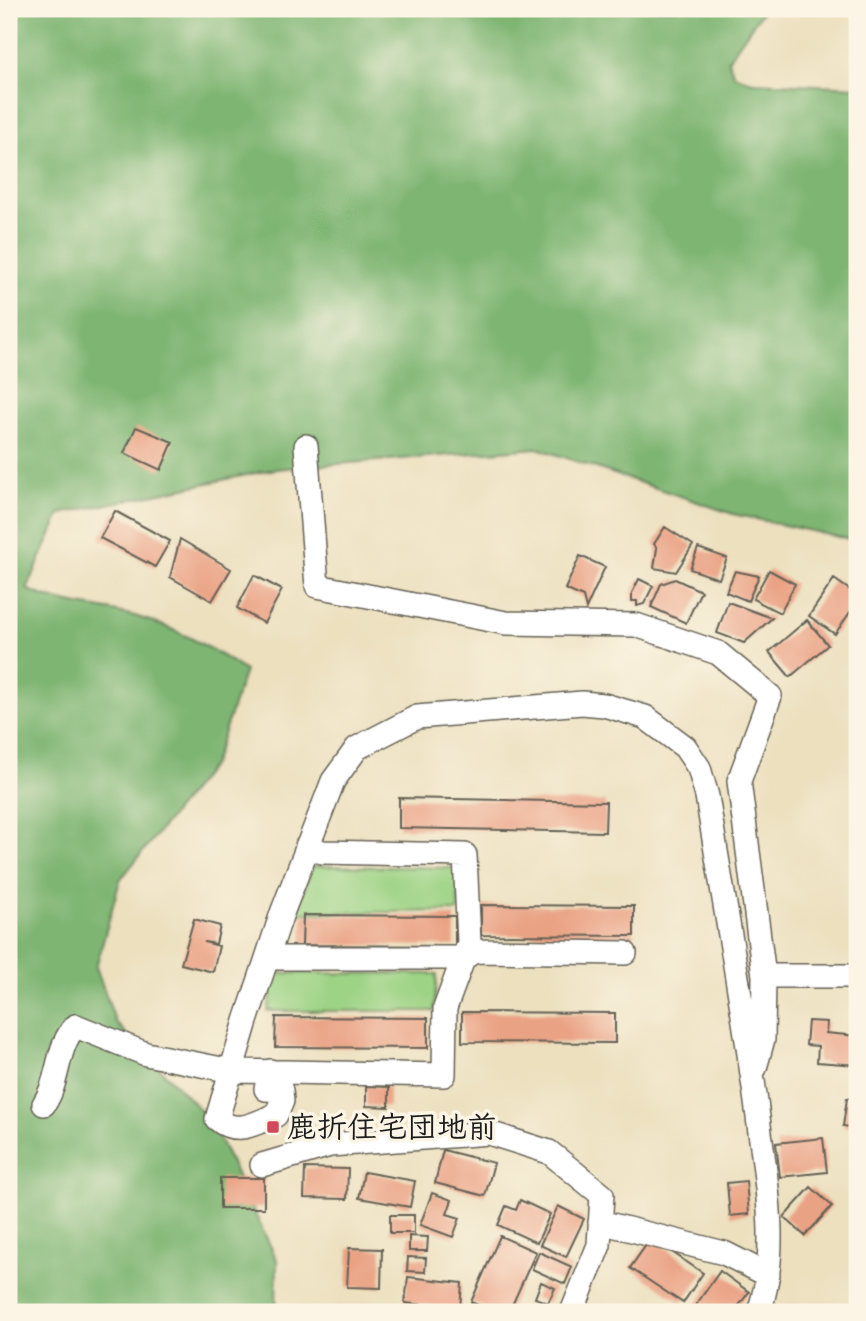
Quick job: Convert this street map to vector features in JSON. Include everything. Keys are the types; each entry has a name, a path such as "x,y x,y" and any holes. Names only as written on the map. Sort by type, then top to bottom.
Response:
{"street":[{"path":"306,446 317,586 506,623 636,625 718,653 769,696 739,781 764,976 763,1039 752,1076"},
{"path":"268,1080 281,1090 282,1101 276,1115 239,1130 225,1126 217,1119 246,1021 307,846 332,781 357,748 417,717 582,703 614,707 645,717 685,747 698,768 706,796 752,1076 768,1198 770,1250 768,1275 759,1312"},
{"path":"44,1104 54,1085 67,1035 76,1026 146,1054 230,1078 268,1080 444,1075 445,1008 470,943 465,855 322,852 307,846"},
{"path":"268,958 464,958 474,951 625,953"},
{"path":"764,976 857,976"},
{"path":"261,1165 330,1144 489,1133 549,1152 602,1195 599,1245 572,1312"},
{"path":"600,1222 724,1253 768,1275"}],"green space":[{"path":"9,9 764,9 728,60 734,75 753,82 857,87 857,541 733,514 537,448 275,469 60,514 27,589 54,599 124,613 167,627 220,654 245,671 213,764 120,880 96,967 116,1023 211,1121 277,1260 276,1312 9,1312"},
{"path":"312,866 458,868 458,911 297,913"},
{"path":"276,973 437,974 434,1011 268,1011"}],"building":[{"path":"136,427 173,442 161,470 124,453"},
{"path":"115,511 170,541 155,567 100,538"},
{"path":"665,527 693,545 676,572 654,568 657,548 654,544"},
{"path":"180,539 231,569 212,601 170,577"},
{"path":"698,548 727,558 719,579 690,569"},
{"path":"580,556 605,567 586,609 583,597 565,589"},
{"path":"769,570 795,584 780,613 753,599"},
{"path":"735,571 759,576 748,601 726,592"},
{"path":"254,575 282,590 264,623 237,608"},
{"path":"639,579 653,586 644,604 637,606 637,601 632,601 632,593"},
{"path":"675,579 701,591 686,623 651,607 661,584"},
{"path":"834,579 857,595 857,602 835,634 809,616"},
{"path":"728,602 772,618 744,643 717,633"},
{"path":"807,620 828,645 790,677 769,652"},
{"path":"399,798 606,802 605,832 399,828"},
{"path":"481,905 634,906 634,936 481,935"},
{"path":"303,915 455,916 455,946 302,945"},
{"path":"194,919 220,926 216,944 204,942 219,946 213,972 181,964"},
{"path":"462,1012 615,1013 615,1043 462,1042"},
{"path":"276,1017 428,1018 428,1048 275,1047"},
{"path":"808,1021 827,1022 826,1033 857,1036 857,1065 817,1062 818,1046 806,1045"},
{"path":"366,1086 389,1087 389,1107 366,1106"},
{"path":"847,1098 857,1099 857,1128 843,1126"},
{"path":"823,1138 827,1172 780,1177 776,1143"},
{"path":"443,1150 494,1163 485,1196 435,1183"},
{"path":"305,1168 348,1169 347,1199 304,1198"},
{"path":"364,1172 415,1181 410,1207 359,1198"},
{"path":"220,1178 264,1178 264,1208 220,1208"},
{"path":"746,1181 749,1214 730,1216 727,1183"},
{"path":"811,1187 832,1206 805,1236 784,1217"},
{"path":"432,1193 452,1200 447,1214 460,1218 453,1237 420,1225"},
{"path":"520,1200 550,1214 537,1243 498,1225 506,1206 516,1210"},
{"path":"558,1206 584,1219 566,1257 540,1245"},
{"path":"390,1215 414,1215 414,1233 390,1233"},
{"path":"409,1236 428,1237 427,1251 409,1251"},
{"path":"500,1236 536,1252 509,1312 495,1312 471,1302"},
{"path":"651,1238 703,1273 683,1303 630,1268"},
{"path":"349,1248 382,1249 381,1288 347,1287"},
{"path":"539,1252 572,1267 565,1284 532,1269"},
{"path":"408,1257 426,1258 425,1272 407,1271"},
{"path":"720,1271 749,1292 734,1312 691,1312"},
{"path":"408,1277 462,1283 460,1309 405,1303"},
{"path":"541,1282 555,1288 548,1303 535,1298"}],"place":[{"name":"鹿折住宅団地前","path":"273,1127"}]}
